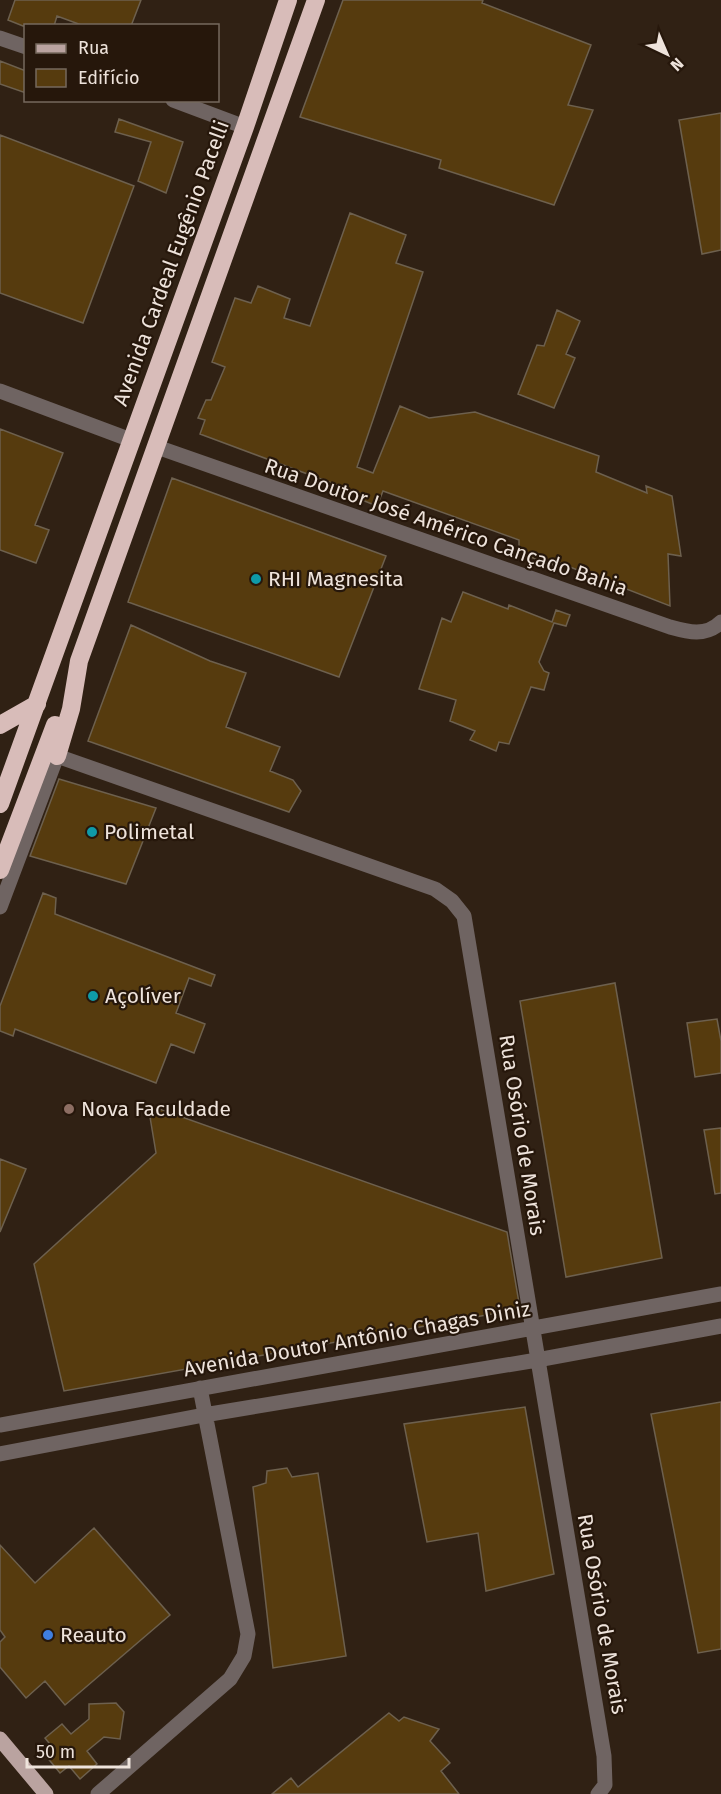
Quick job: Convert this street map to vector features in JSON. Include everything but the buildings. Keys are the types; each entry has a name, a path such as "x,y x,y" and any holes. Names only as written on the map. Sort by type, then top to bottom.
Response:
{"highway":[{"name":"Avenida Cardeal Eugênio Pacelli","path":"37,704 245,127 288,0"},
{"path":"0,870 157,447 316,0"},
{"path":"57,756 71,709 79,661"},
{"path":"0,725 37,704"},
{"path":"0,804 37,704"}],"main road":[{"path":"0,1739 46,1794"}],"street":[{"path":"0,38 24,46"},
{"path":"178,102 245,127"},
{"path":"0,391 131,440"},
{"name":"Rua Doutor José Américo Cançado Bahia","path":"157,447 670,627 693,633 714,629 721,622"},
{"path":"0,907 57,756"},
{"name":"Rua Osório de Morais","path":"57,756 435,889 452,901 464,916 604,1756 605,1785 598,1794"},
{"name":"Avenida Doutor Antônio Chagas Diniz","path":"0,1425 721,1294"},
{"path":"0,1454 204,1415 537,1360 721,1326"},
{"path":"98,1794 230,1679 244,1656 248,1634 200,1388"}],"place":[{"name":"RHI Magnesita","path":"256,579"},
{"name":"Polimetal","path":"92,832"},
{"name":"Açolíver","path":"93,996"},
{"name":"Nova Faculdade","path":"69,1109"},
{"name":"Reauto","path":"48,1635"}]}
